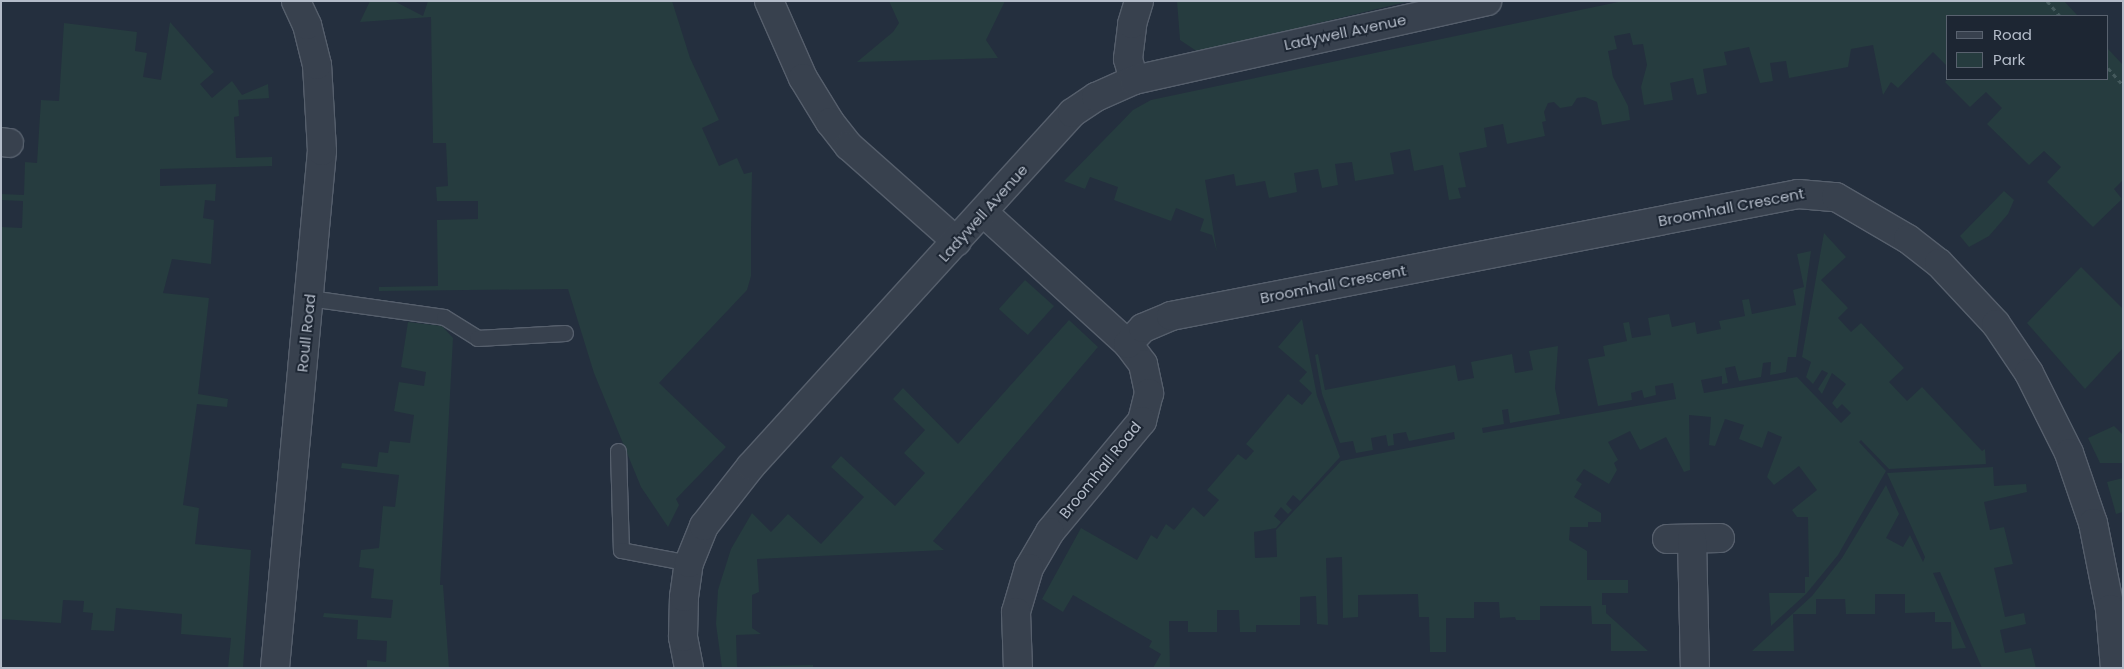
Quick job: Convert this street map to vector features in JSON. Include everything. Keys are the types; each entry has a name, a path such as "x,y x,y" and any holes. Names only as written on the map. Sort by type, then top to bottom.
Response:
{"street":[{"path":"769,1 803,78 830,122 849,146 957,242"},
{"path":"1134,80 1128,59 1132,24 1139,1"},
{"name":"Ladywell Avenue","path":"688,668 683,614 689,563 704,526 718,506 984,213 1072,113 1096,97 1134,80 1487,1"},
{"name":"Roull Road","path":"275,668 320,189 321,123 317,65 299,3"},
{"name":"Broomhall Crescent","path":"1128,344 1143,328 1170,316 1798,194 1836,197 1908,238 1956,278 2002,331 2029,372 2069,453 2094,523 2110,610 2115,668"},
{"name":"Broomhall Road","path":"984,213 1128,344 1148,376 1147,406 1142,421 1050,532 1028,568 1016,612 1018,668"},
{"path":"1695,668 1679,539 1720,538"}],"lane":[{"path":"309,298 444,318 476,338 565,334"},
{"path":"618,451 621,550 689,563"}],"path":[{"path":"2047,1 2059,15"},
{"path":"2109,69 2123,85"}],"green space":[{"path":"370,1 394,1 423,16 428,1 672,1 690,58 719,120 702,128 719,166 737,158 744,174 752,172 751,276 747,290 659,383 726,447 676,499 679,505 668,527 641,487 594,373 568,289 379,291 379,287 438,286 437,220 478,219 478,201 437,201 436,187 448,186 446,143 433,143 431,17 360,22"},
{"path":"889,1 1005,1 986,40 998,58 857,62 893,32 899,23"},
{"path":"1177,1 1410,1 1198,52 1180,40"},
{"path":"1623,1 2064,1 2077,15 1946,15 1946,65 1933,52 1898,88 1891,82 1883,95 1873,45 1851,49 1848,67 1789,78 1786,61 1770,63 1773,81 1760,83 1749,47 1724,52 1727,65 1703,69 1707,93 1697,95 1693,78 1670,83 1673,100 1644,105 1641,87 1647,65 1643,44 1633,45 1630,33 1614,36 1617,49 1608,51 1613,77 1628,106 1630,120 1602,125 1597,102 1585,97 1577,98 1572,106 1560,108 1554,102 1548,103 1544,112 1546,121 1542,122 1545,136 1507,144 1503,124 1484,128 1487,147 1459,153 1466,187 1458,188 1461,198 1449,200 1443,165 1414,171 1410,149 1390,153 1394,174 1355,181 1352,162 1335,164 1338,185 1322,188 1318,169 1294,173 1297,192 1269,198 1265,181 1236,186 1234,174 1205,180 1217,252 1212,235 1200,231 1204,219 1176,208 1171,221 1114,200 1118,187 1090,177 1085,189 1064,181 1133,110 1151,100"},
{"path":"170,22 214,72 200,84 212,98 232,81 242,95 268,84 269,98 238,100 239,116 234,117 236,158 272,157 272,166 160,169 160,186 216,184 215,201 205,200 203,218 214,220 211,264 172,259 163,293 209,298 198,394 228,399 227,407 197,404 183,505 199,508 195,544 251,550 243,668 228,668 231,638 181,634 182,614 116,608 114,631 91,630 93,613 83,612 84,601 63,600 61,623 1,619 2,227 22,228 23,201 1,200 1,194 24,195 25,162 37,163 41,100 59,101 64,23 137,32 135,51 147,53 143,77 161,80"},
{"path":"2109,50 2123,65 2123,180 2114,189 2122,199 2093,227 2047,182 2061,167 2044,151 2029,165 1987,124 2002,108 1986,92 1970,107 1945,82 1947,80 2109,80"},
{"path":"2004,191 2014,200 2008,214 1989,236 1969,247 1960,236"},
{"path":"1824,233 1846,257 1821,280 1848,308 1838,318 1851,332 1861,323 1904,368 1889,382 1907,401 1922,387 1982,451 1985,449 1986,464 1889,469 1861,440 1859,442 1886,471 1838,555 1806,594 1771,626 1769,593 1805,593 1805,577 1809,577 1808,517 1797,517 1792,510 1817,490 1799,466 1774,485 1767,477 1782,437 1768,431 1762,448 1739,439 1744,425 1725,419 1715,446 1709,445 1711,417 1689,415 1690,470 1684,472 1666,437 1640,450 1630,431 1608,442 1618,460 1614,463 1617,470 1609,484 1584,469 1576,480 1582,484 1574,497 1601,513 1601,522 1588,522 1588,527 1570,527 1569,540 1587,551 1587,580 1628,580 1628,593 1602,593 1602,605 1606,605 1606,613 1648,651 1611,651 1611,624 1592,624 1591,606 1540,606 1540,620 1516,620 1515,617 1500,618 1499,602 1474,602 1474,618 1446,618 1446,652 1430,652 1429,617 1419,617 1418,594 1358,595 1358,617 1343,618 1342,557 1326,558 1328,625 1317,624 1316,596 1300,597 1300,625 1256,625 1256,632 1240,632 1239,610 1217,610 1217,632 1188,632 1188,621 1169,621 1170,668 1153,668 1161,654 1149,647 1152,641 1073,595 1063,612 1042,599 1081,528 1137,560 1151,535 1157,539 1166,524 1174,530 1193,507 1204,517 1219,500 1207,490 1238,454 1246,460 1254,451 1246,444 1288,394 1302,405 1312,393 1299,381 1307,372 1278,347 1302,319 1317,396 1340,457 1300,501 1293,495 1286,504 1292,510 1288,514 1281,507 1274,516 1281,522 1276,528 1254,532 1255,558 1277,557 1276,530 1341,461 1455,439 1454,432 1409,441 1406,432 1393,434 1394,445 1388,446 1386,435 1371,438 1373,450 1356,453 1353,441 1340,443 1322,394 1315,355 1318,354 1325,390 1455,365 1458,381 1474,378 1471,362 1512,354 1515,373 1533,370 1529,351 1558,346 1555,388 1560,414 1510,423 1508,409 1502,410 1504,424 1482,428 1483,433 1676,399 1673,383 1655,386 1656,395 1644,398 1642,390 1631,393 1632,400 1598,406 1588,359 1605,356 1603,346 1627,341 1623,323 1629,322 1632,338 1651,335 1648,318 1669,314 1672,327 1695,322 1697,334 1721,329 1719,321 1745,316 1742,300 1749,299 1752,314 1796,305 1793,290 1804,287 1797,254 1811,251 1796,357 1788,357 1786,372 1770,375 1771,362 1763,363 1761,377 1739,381 1735,366 1725,368 1728,383 1722,384 1722,376 1701,380 1704,393 1797,377 1841,423 1851,413 1842,404 1837,409 1832,403 1846,384 1832,373 1822,394 1818,389 1828,373 1822,370 1813,384 1806,377 1811,362 1802,357"},
{"path":"2081,267 2123,309 2123,348 2085,389 2027,323"},
{"path":"1025,280 1054,306 1028,335 999,309"},
{"path":"1069,320 1098,347 933,541 944,550 757,559 759,592 752,595 752,628 761,634 736,635 737,667 813,665 813,668 722,668 716,624 718,590 731,549 752,513 771,532 788,514 821,544 864,497 831,467 841,456 895,506 925,473 904,453 925,430 893,399 903,388 958,444"},
{"path":"408,322 442,326 453,338 440,585 443,585 449,668 367,668 367,660 386,662 387,641 357,639 358,620 323,617 324,613 391,618 393,600 371,598 374,569 359,567 361,550 379,548 383,506 395,507 399,475 341,468 342,463 377,467 379,452 388,453 390,441 410,443 414,415 394,411 399,382 424,386 426,372 401,367"},
{"path":"2114,426 2123,435 2123,463 2100,463 2088,438"},
{"path":"1993,467 1994,486 2026,484 2027,492 1984,502 1990,530 2004,527 2013,564 1994,568 2005,617 2024,613 2026,624 2000,630 2005,653 2031,648 2036,668 1982,668 1940,572 1933,573 1966,648 1952,649 1951,622 1935,622 1935,612 1905,613 1905,594 1875,594 1875,614 1846,614 1845,599 1816,599 1816,614 1793,614 1794,651 1752,651 1812,596 1842,558 1886,485 1899,514 1886,538 1903,547 1910,535 1923,562 1925,557 1887,473"},
{"path":"2123,478 2123,512 2116,514 2107,482"}]}
